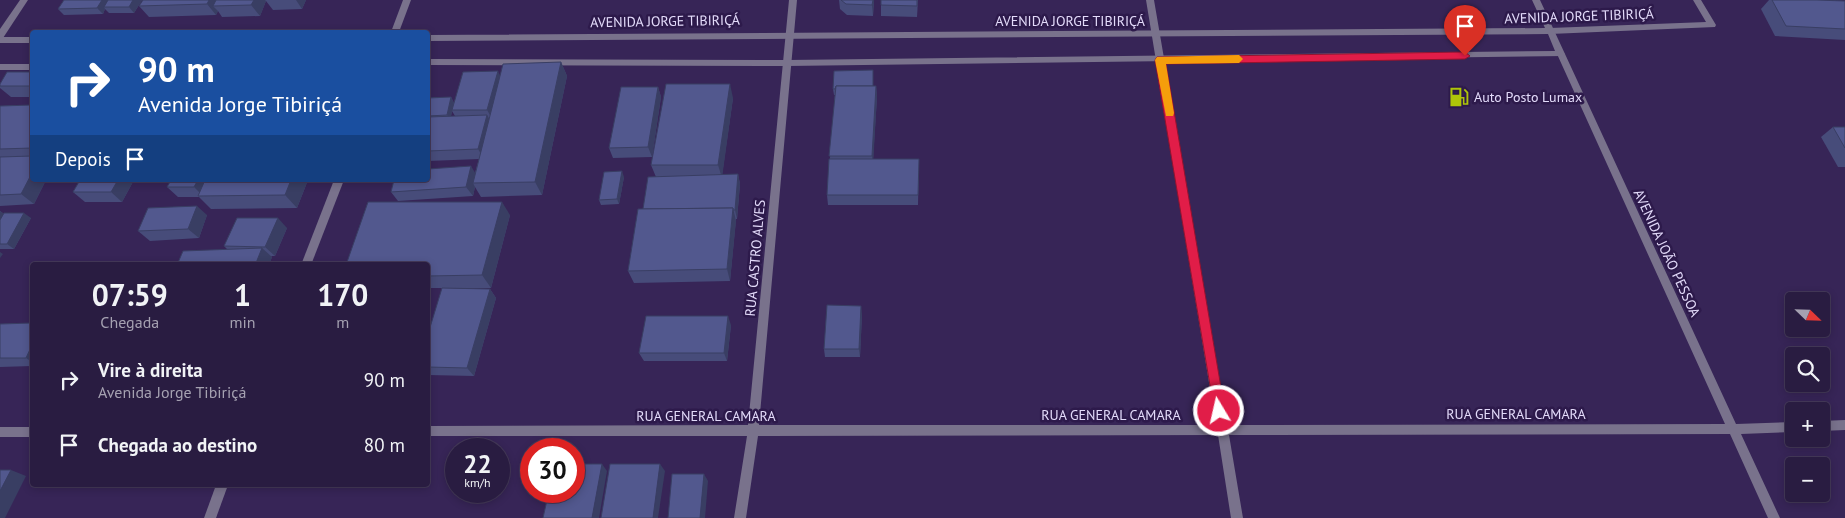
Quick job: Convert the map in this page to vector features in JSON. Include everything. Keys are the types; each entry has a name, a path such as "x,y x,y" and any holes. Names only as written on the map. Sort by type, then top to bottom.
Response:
{"street":[{"path":"0,36 24,0"},
{"path":"396,30 407,0"},
{"name":"RUA CASTRO ALVES","path":"740,518 753,430 793,0"},
{"path":"1150,0 1237,518"},
{"name":"AVENIDA JOÃO PESSOA","path":"1536,0 1774,518"},
{"name":"AVENIDA JORGE TIBIRIÇÁ","path":"430,38 790,34 1550,32 1712,25 1697,0"},
{"path":"0,40 30,40"},
{"path":"430,62 787,63 1561,54"},
{"path":"0,67 30,67"},
{"path":"307,262 338,182"},
{"path":"1830,426 1845,425"},
{"name":"RUA GENERAL CAMARA","path":"430,431 1733,429 1785,427"},
{"path":"0,432 30,432"},
{"path":"210,518 221,487"}],"building":[{"path":"64,0 102,0 97,8 58,9"},
{"path":"108,0 133,0 129,7 104,7"},
{"path":"143,0 209,0 207,4 139,6"},
{"path":"216,0 254,0 251,5 213,6"},
{"path":"841,0 873,0 872,5 846,4"},
{"path":"881,0 917,0 917,6 881,5"},
{"path":"1772,0 1845,1 1845,29 1786,26"},
{"path":"561,62 535,182 473,183 503,64"},
{"path":"873,70 873,86 836,86 833,89 834,71"},
{"path":"498,71 487,110 452,110 463,72"},
{"path":"7,72 30,72 30,86 0,86"},
{"path":"666,84 730,84 718,165 651,165"},
{"path":"836,86 876,86 872,156 829,156"},
{"path":"621,87 658,87 648,147 609,148"},
{"path":"451,97 447,115 430,116 430,98"},
{"path":"30,105 30,148 0,149 0,106"},
{"path":"487,115 478,149 430,151 430,117"},
{"path":"1833,127 1845,127 1845,148"},
{"path":"30,156 30,177 21,194 0,195 0,157"},
{"path":"829,159 919,159 918,195 827,195"},
{"path":"471,166 466,187 391,192 394,182 430,182 430,169"},
{"path":"622,171 617,199 599,200 604,172"},
{"path":"738,174 735,210 733,208 643,209 648,177"},
{"path":"79,182 117,182 111,192 73,192"},
{"path":"170,182 197,182 194,187 167,187"},
{"path":"204,182 290,182 285,195 198,196"},
{"path":"368,202 502,202 482,275 430,276 430,262 347,262"},
{"path":"197,206 188,229 138,231 148,208"},
{"path":"733,208 727,269 628,271 638,209"},
{"path":"4,213 24,213 7,244 0,244 0,220"},
{"path":"237,218 278,218 265,247 224,246"},
{"path":"262,248 256,262 178,262 183,251"},
{"path":"442,288 490,289 467,368 430,367 430,327"},
{"path":"827,305 861,306 859,349 824,349"},
{"path":"646,316 728,316 724,353 639,353"},
{"path":"30,323 30,349 26,358 0,358 0,324"},
{"path":"585,464 602,464 592,518 543,518 546,503 585,503"},
{"path":"610,464 660,464 653,518 601,518"},
{"path":"0,470 11,470 0,491"},
{"path":"672,474 704,474 700,518 668,518"}],"slow traffic":[{"path":"1169,113 1160,60 1239,59"}],"place":[{"name":"Auto Posto Lumax","path":"1459,97"}],"route":[{"path":"1219,411 1160,60 1465,56"}]}
